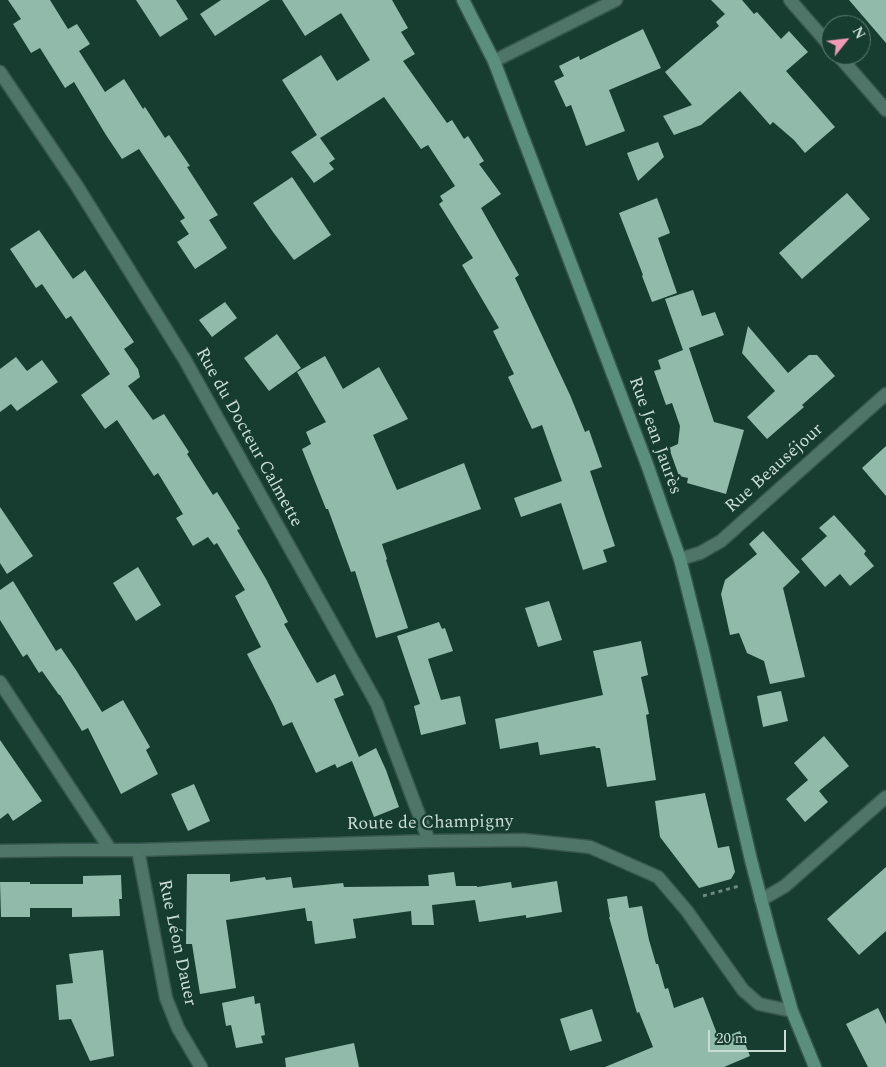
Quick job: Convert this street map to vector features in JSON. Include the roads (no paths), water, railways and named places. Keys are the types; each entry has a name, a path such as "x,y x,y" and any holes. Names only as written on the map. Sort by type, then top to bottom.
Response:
{"main road":[{"name":"Rue Jean Jaurès","path":"462,0 494,61 648,467 680,559 761,900 792,1011 815,1067"}],"street":[{"path":"494,61 616,0"},
{"path":"790,0 821,36"},
{"path":"847,65 886,110"},
{"name":"Rue du Docteur Calmette","path":"0,72 77,186 200,386 377,704 429,841"},
{"name":"Rue Beauséjour","path":"680,559 700,553 721,541 886,394"},
{"path":"0,682 110,850"},
{"path":"761,900 785,886 886,797"},
{"name":"Route de Champigny","path":"0,852 524,840 590,847 658,877 687,911 743,990 759,1004 792,1011"},
{"name":"Rue Léon Dauer","path":"138,850 166,998 178,1028 201,1067"}]}
